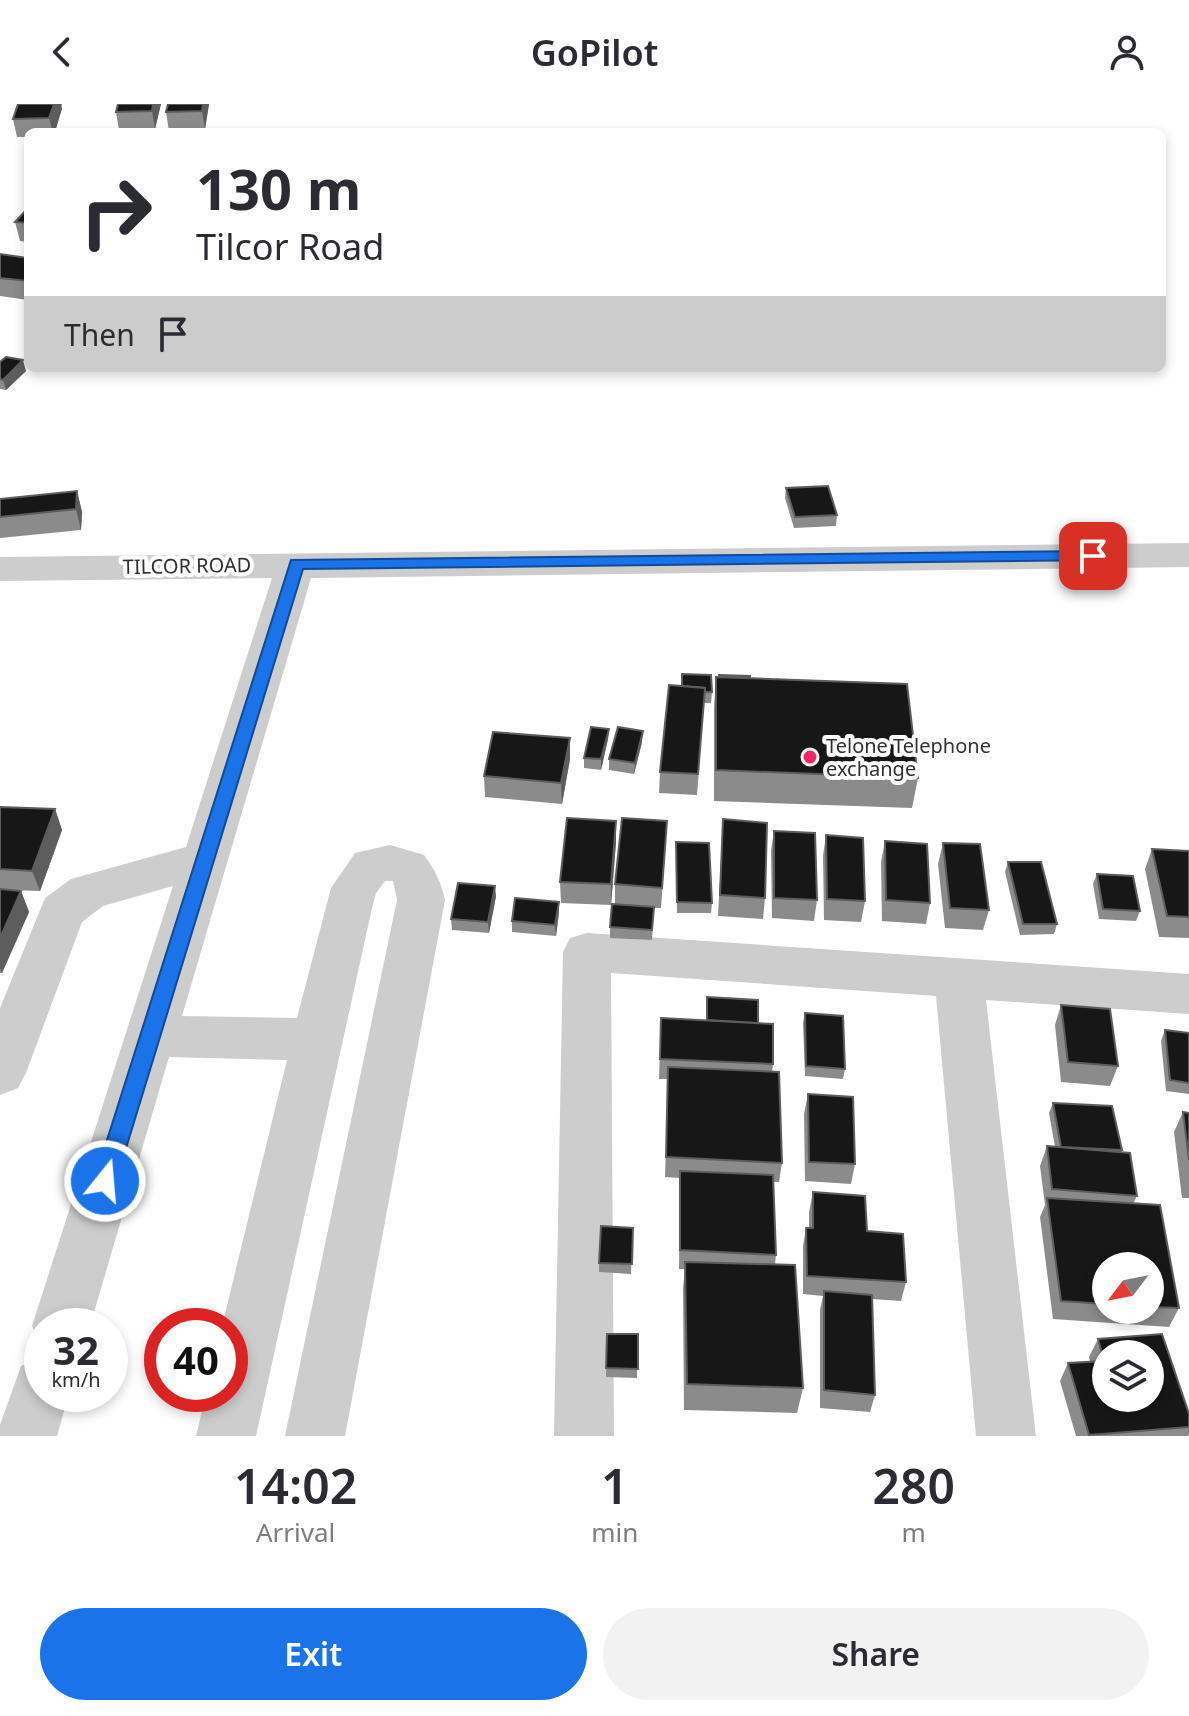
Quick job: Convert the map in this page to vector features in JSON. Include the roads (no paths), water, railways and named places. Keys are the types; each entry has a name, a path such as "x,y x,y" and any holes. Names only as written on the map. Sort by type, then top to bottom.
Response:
{"street":[{"name":"TILCOR ROAD","path":"0,569 1189,555"},
{"path":"67,1308 296,564"},
{"path":"0,1073 62,911 88,892 206,859"},
{"path":"226,1436 354,888 371,865 390,863 408,867 418,882 421,900 315,1436"},
{"path":"584,1436 587,952 1189,994"},
{"path":"959,978 1006,1436"},
{"path":"150,1036 318,1040"},
{"path":"27,1436 34,1412"}],"place":[{"name":"Telone Telephone exchange","path":"810,757"}]}
